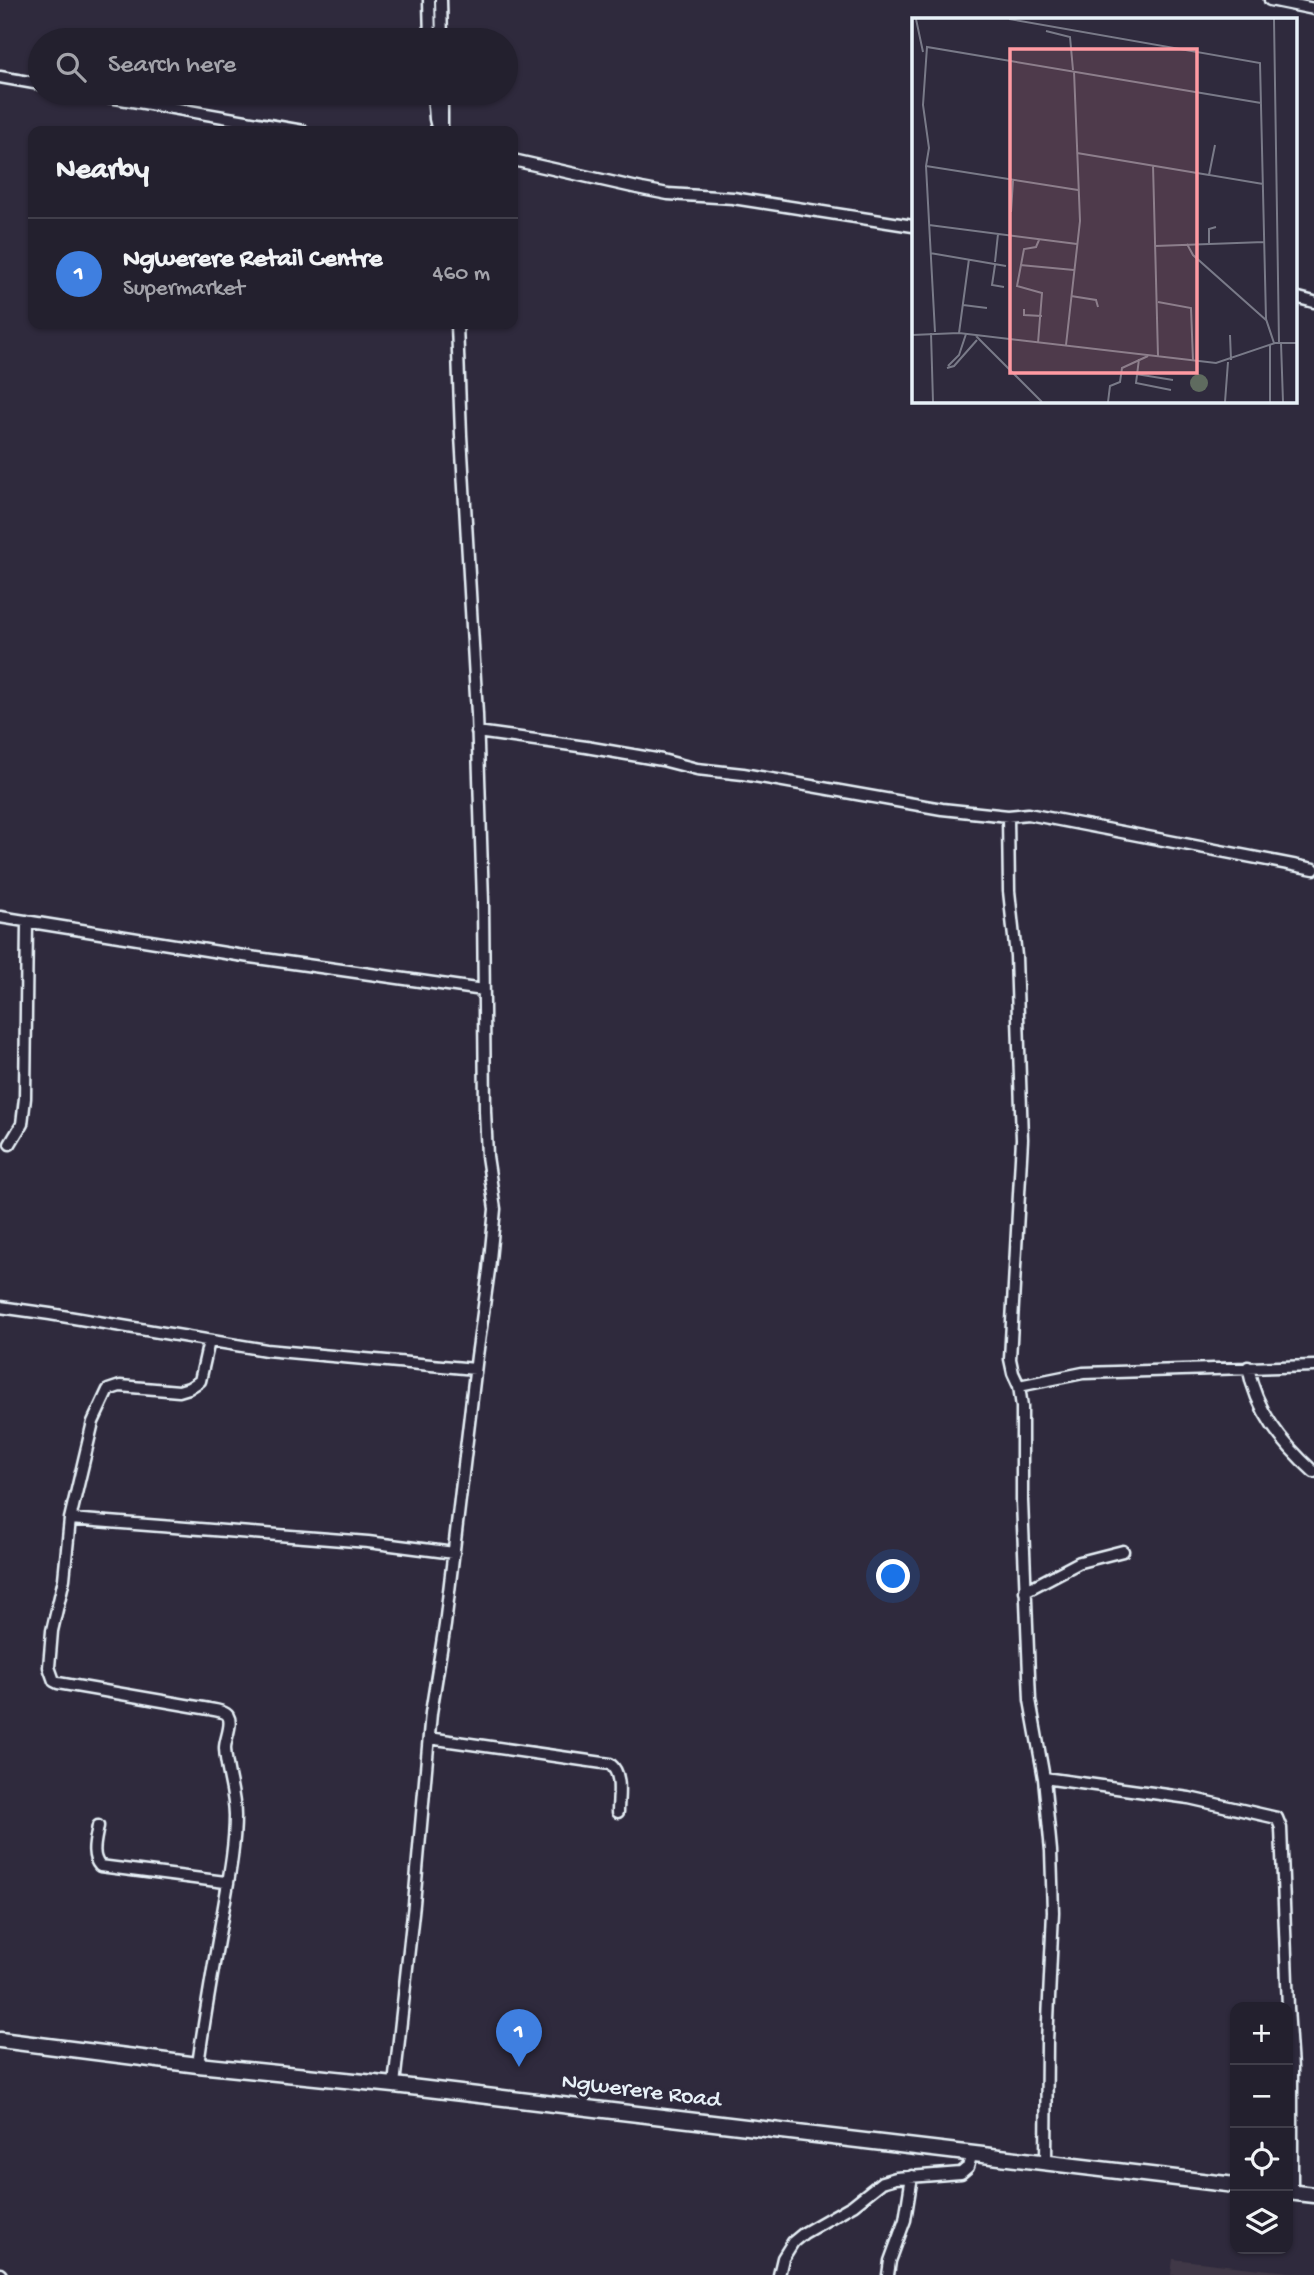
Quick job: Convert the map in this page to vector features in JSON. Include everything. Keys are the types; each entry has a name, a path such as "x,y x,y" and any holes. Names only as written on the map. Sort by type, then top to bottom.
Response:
{"main road":[{"name":"Ngwerere Road","path":"0,2040 1230,2184"},
{"path":"1293,2192 1314,2195"}],"street":[{"path":"429,0 430,28"},
{"path":"441,0 442,28"},
{"path":"1270,0 1314,9"},
{"path":"0,77 28,83"},
{"path":"155,105 275,126"},
{"path":"434,105 438,126"},
{"path":"440,126 441,105"},
{"path":"518,161 642,190 733,198 912,226"},
{"path":"1296,297 1314,302"},
{"path":"394,2085 429,1738 495,1209 487,1156 485,1111 477,732 457,329"},
{"path":"477,732 586,747 697,769 743,774 942,809 1008,816 1028,814 1314,869"},
{"path":"1008,816 1009,891 1016,956 1022,1139 1010,1359 1023,1406 1022,1501 1030,1700 1044,1778 1054,1912 1047,2042 1046,2161"},
{"path":"0,917 483,990"},
{"path":"10,1144 22,1124 25,1098 26,921"},
{"path":"0,1307 266,1350 475,1369"},
{"path":"198,2065 228,1879 235,1817 234,1792 228,1773 225,1745 230,1722 228,1716 209,1709 54,1681 49,1667 52,1631 64,1578 70,1518 93,1422 108,1390 120,1386 179,1391 189,1388 200,1381 209,1341"},
{"path":"1019,1385 1083,1373 1314,1366"},
{"path":"1248,1367 1256,1398 1271,1426 1314,1472"},
{"path":"70,1518 368,1542 454,1553"},
{"path":"1025,1591 1080,1562 1124,1551"},
{"path":"429,1738 610,1764 618,1774 618,1812"},
{"path":"1044,1778 1189,1798 1277,1818 1281,1828 1288,2002"},
{"path":"98,1826 94,1853 100,1866 225,1882 228,1879"},
{"path":"1290,2191 1292,2065"},
{"path":"779,2275 783,2258 793,2242 803,2233 853,2205 882,2182 966,2171 972,2152"},
{"path":"888,2275 890,2261 905,2220 912,2176"}],"shaded area":[{"path":"1173,2259 1314,2275 1171,2275"}],"place":[{"name":"Ngwerere Retail Centre","path":"519,2067"}]}
